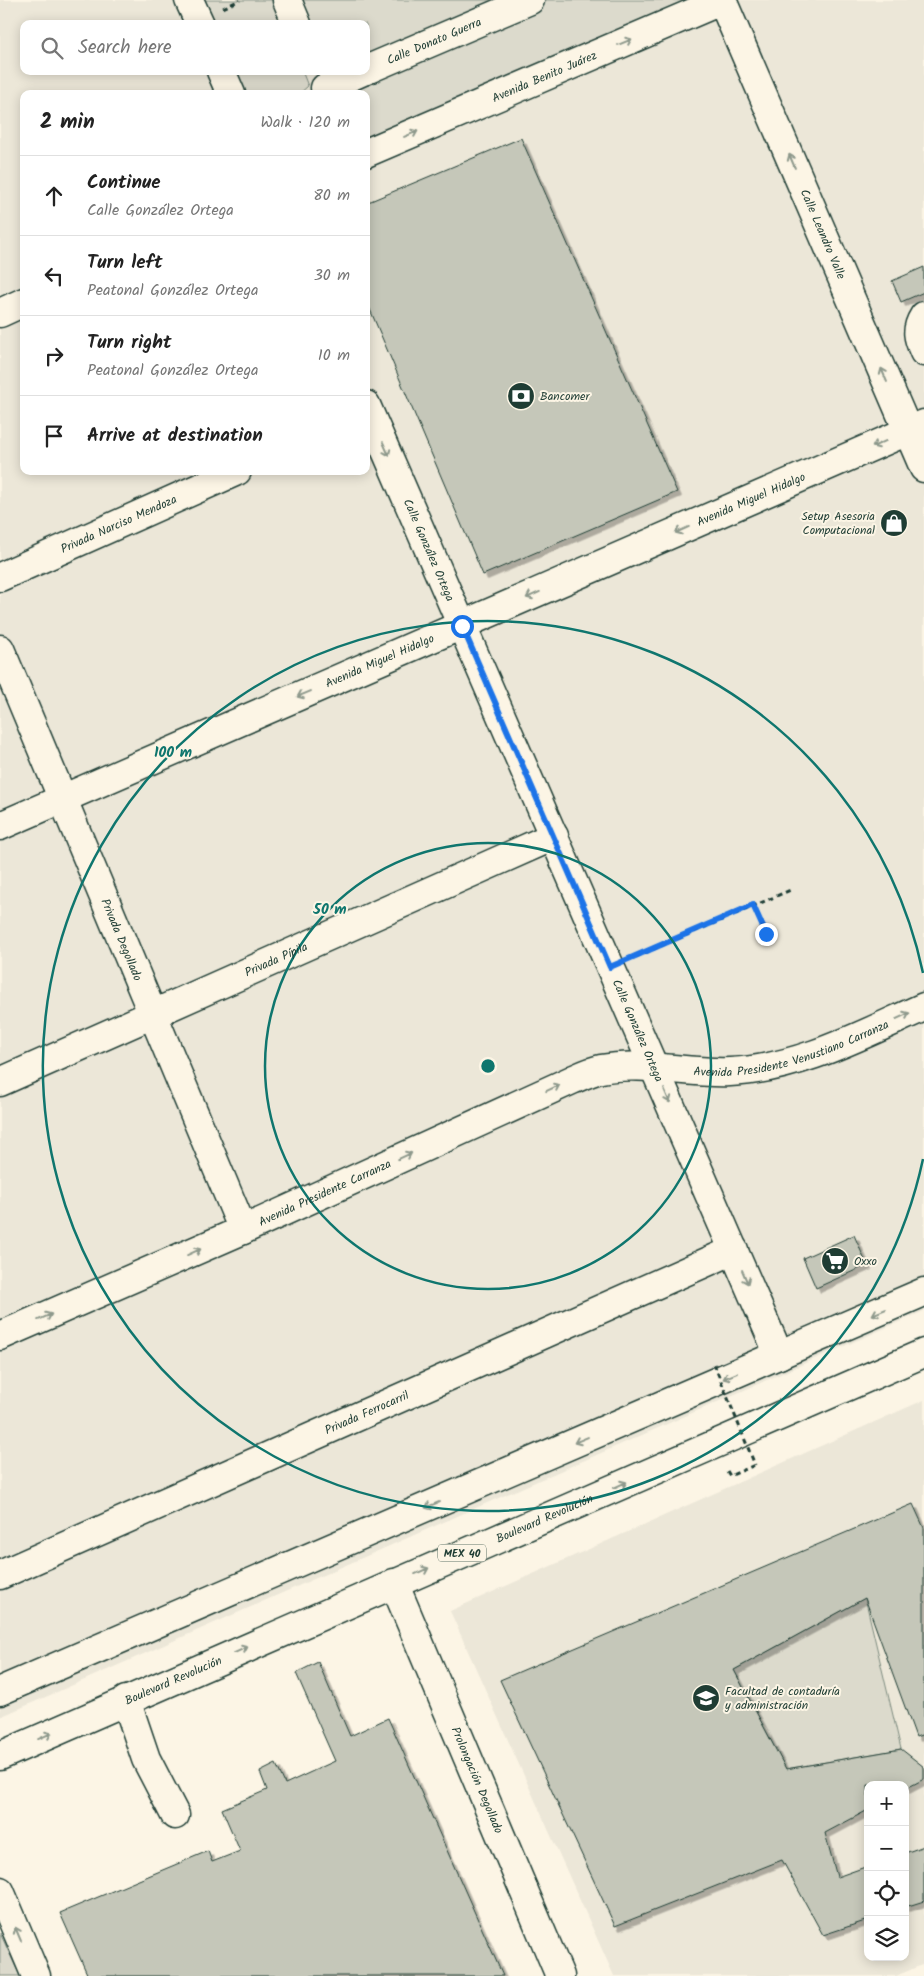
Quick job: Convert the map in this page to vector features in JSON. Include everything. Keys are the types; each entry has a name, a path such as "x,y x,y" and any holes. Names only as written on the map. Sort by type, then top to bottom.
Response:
{"street":[{"path":"189,0 198,20"},
{"path":"287,0 295,20"},
{"name":"Calle Donato Guerra","path":"370,69 530,0"},
{"name":"Avenida Benito Juárez","path":"370,151 722,0"},
{"name":"Calle Leandro Valle","path":"722,0 916,428 924,468"},
{"path":"223,75 229,90"},
{"name":"Calle Donato Guerra","path":"322,84 352,75"},
{"path":"0,312 20,304"},
{"path":"924,316 918,326 917,337 924,352"},
{"name":"Calle González Ortega","path":"370,417 779,1355"},
{"name":"Avenida Miguel Hidalgo","path":"0,826 916,428"},
{"name":"Privada Narciso Mendoza","path":"0,577 228,475"},
{"name":"Privada Degollado","path":"0,649 242,1230"},
{"name":"Privada Pípila","path":"0,1082 554,836"},
{"name":"Avenida Presidente Venustiano Carranza","path":"654,1068 730,1072 771,1066 818,1053 924,1007"},
{"name":"Avenida Presidente Carranza","path":"0,1336 242,1230 572,1080 600,1070 626,1067 654,1068"},
{"name":"Privada Ferrocarril","path":"0,1575 734,1250"},
{"path":"0,1691 924,1292"},
{"name":"Boulevard Revolución","path":"0,1756 924,1353"},
{"name":"Prolongación Degollado","path":"394,1583 560,1976"},
{"path":"126,1700 146,1759 175,1815"},
{"path":"0,1891 36,1976"}],"path":[{"path":"610,967 793,889"},
{"path":"753,905 766,934"},
{"path":"714,1364 755,1465 730,1476"}],"shaded area":[{"path":"0,0 924,0 924,1311 0,1717"},
{"path":"197,0 273,0 280,20 205,20"},
{"path":"298,0 692,0 370,139 370,90 335,90 330,75 370,75 370,20 306,20"},
{"path":"230,75 304,75 308,86 304,90 235,90"},
{"name":"Facultad de contaduría y administración","path":"924,1400 924,1964 896,1976 614,1976 450,1611"},
{"path":"865,1598 901,1749 786,1769 734,1670"},
{"path":"0,1933 20,1976 0,1976"}],"building":[{"name":"Bancomer","path":"521,138 677,492 483,575 370,309 370,201"},
{"path":"924,267 924,292 901,302 892,281"},
{"name":"Oxxo","path":"854,1235 867,1265 816,1288 803,1258"},
{"path":"913,1504 924,1528 924,1734 916,1737 865,1598 734,1670 786,1769 901,1749 924,1767 924,1779 909,1787 909,1781 864,1781 864,1812 825,1833 837,1877 864,1867 864,1921 823,1935 782,1860 615,1926 500,1680"},
{"path":"318,1662 350,1736 388,1718 503,1976 88,1976 60,1913 208,1851 212,1862 240,1851 222,1809 267,1790 260,1772 276,1764 285,1784 335,1761 296,1673"},
{"path":"924,1846 924,1901 909,1906 909,1871 909,1852"}],"place":[{"name":"Bancomer","path":"521,396"},
{"name":"Setup Asesoria Computacional","path":"894,523"},
{"name":"Oxxo","path":"835,1261"},
{"name":"Facultad de contaduría y administración","path":"706,1698"}],"route":[{"path":"462,626 610,967 753,905 766,934"}]}
